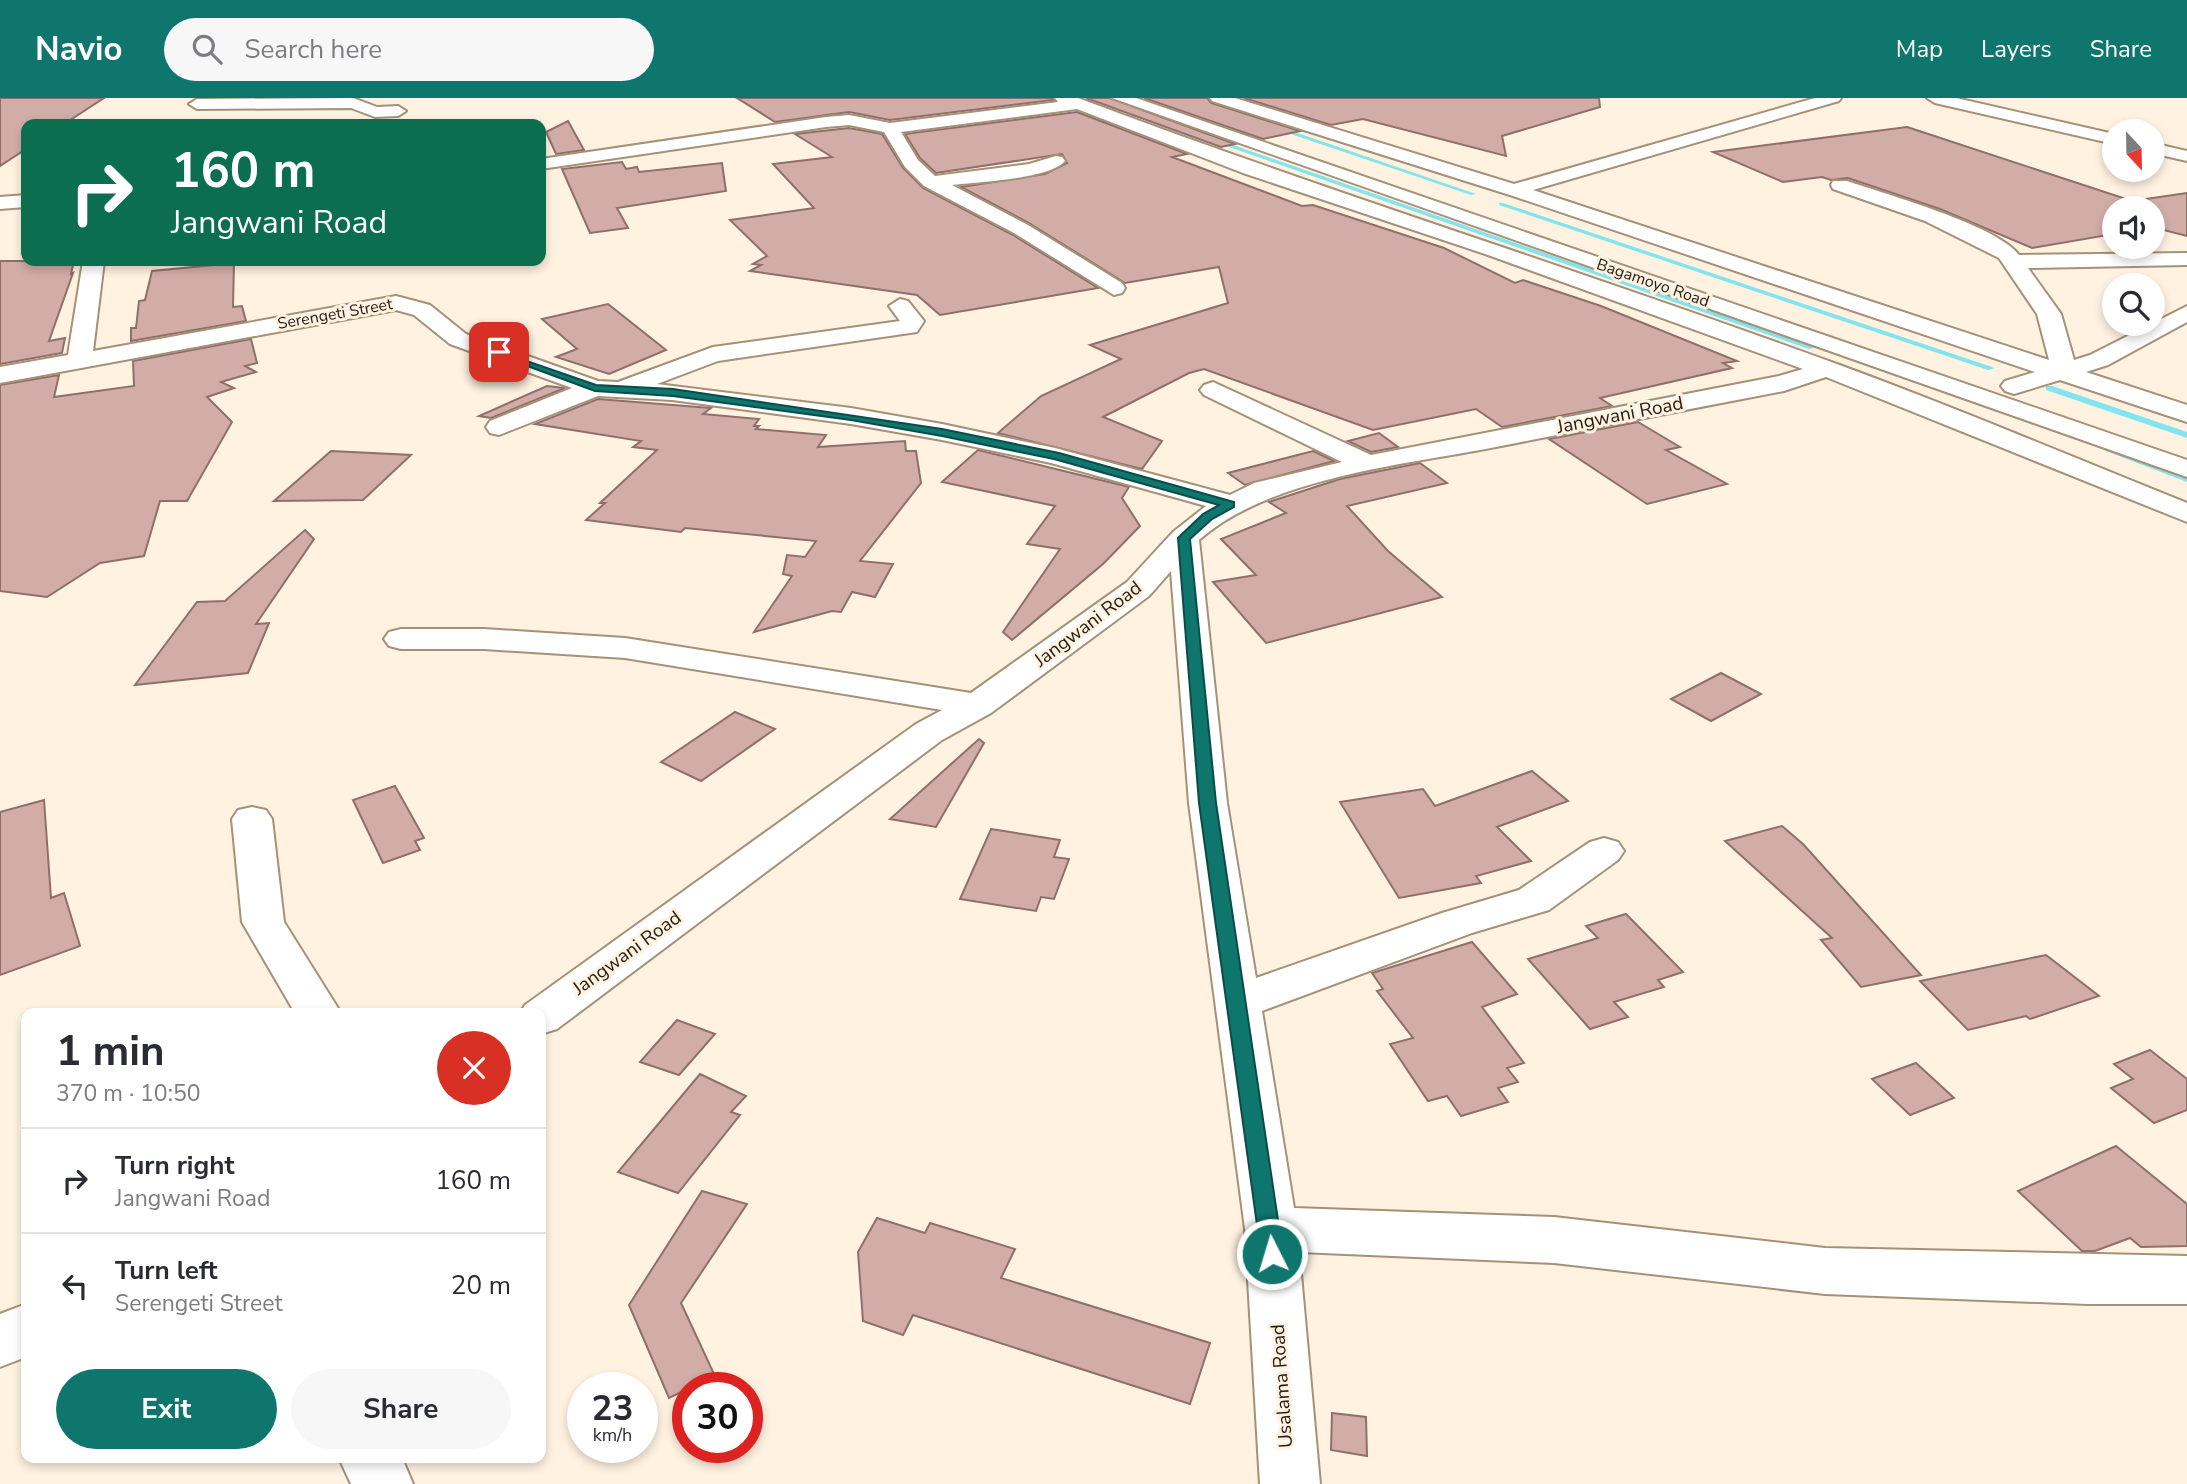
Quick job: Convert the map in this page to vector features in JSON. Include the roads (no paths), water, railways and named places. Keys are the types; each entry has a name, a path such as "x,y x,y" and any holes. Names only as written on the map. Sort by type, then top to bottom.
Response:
{"main road":[{"name":"Bagamoyo Road","path":"1120,98 2187,469"},
{"name":"Bagamoyo Road","path":"1171,98 1909,350"},
{"path":"1218,98 1514,190 2187,414"},
{"path":"1488,198 1833,98"},
{"path":"1935,98 2102,136"},
{"path":"225,119 200,116 194,109 196,101 353,103 375,112 398,111"},
{"path":"546,163 826,122 849,120 890,128 1071,101 1249,169 1495,251 1827,369 2187,513"},
{"path":"890,128 911,163 931,181 1021,229 1114,288"},
{"path":"2165,151 2187,156"},
{"path":"931,181 1031,169 1056,161"},
{"path":"1840,185 1965,231 2007,254 2049,314 2065,372"},
{"path":"0,203 21,201"},
{"path":"2011,261 2187,259"},
{"path":"79,362 92,266"},
{"name":"Serengeti Street","path":"0,375 396,303 422,310 458,339 595,388 626,387 851,416 942,432 1055,456 1230,504"},
{"path":"626,387 713,354 909,327 912,321 900,306"},
{"path":"2014,386 2099,360 2187,313"},
{"name":"Jangwani Road","path":"546,1013 929,732 978,705 1138,589 1184,538 1208,517 1230,504 1264,488 1368,464 1723,395 1827,369"},
{"path":"1988,377 2051,398"},
{"path":"499,427 595,388"},
{"path":"1213,390 1368,464"},
{"name":"Usalama Road","path":"1184,538 1208,803 1271,1229 1290,1484"},
{"path":"401,639 484,639 625,648 978,705"},
{"path":"252,819 263,922 315,1008"},
{"path":"1237,1002 1457,923 1534,900 1604,851"},
{"path":"1271,1229 1554,1240 1825,1271 2088,1280 2187,1280"},
{"path":"0,1342 21,1332"},
{"path":"372,1463 383,1484"}],"waterway":[{"path":"1278,128 1473,194"},
{"path":"1214,140 1812,347"},
{"path":"1501,204 1991,368"},
{"path":"2049,388 2187,435"},
{"path":"2109,449 2187,479"}]}
